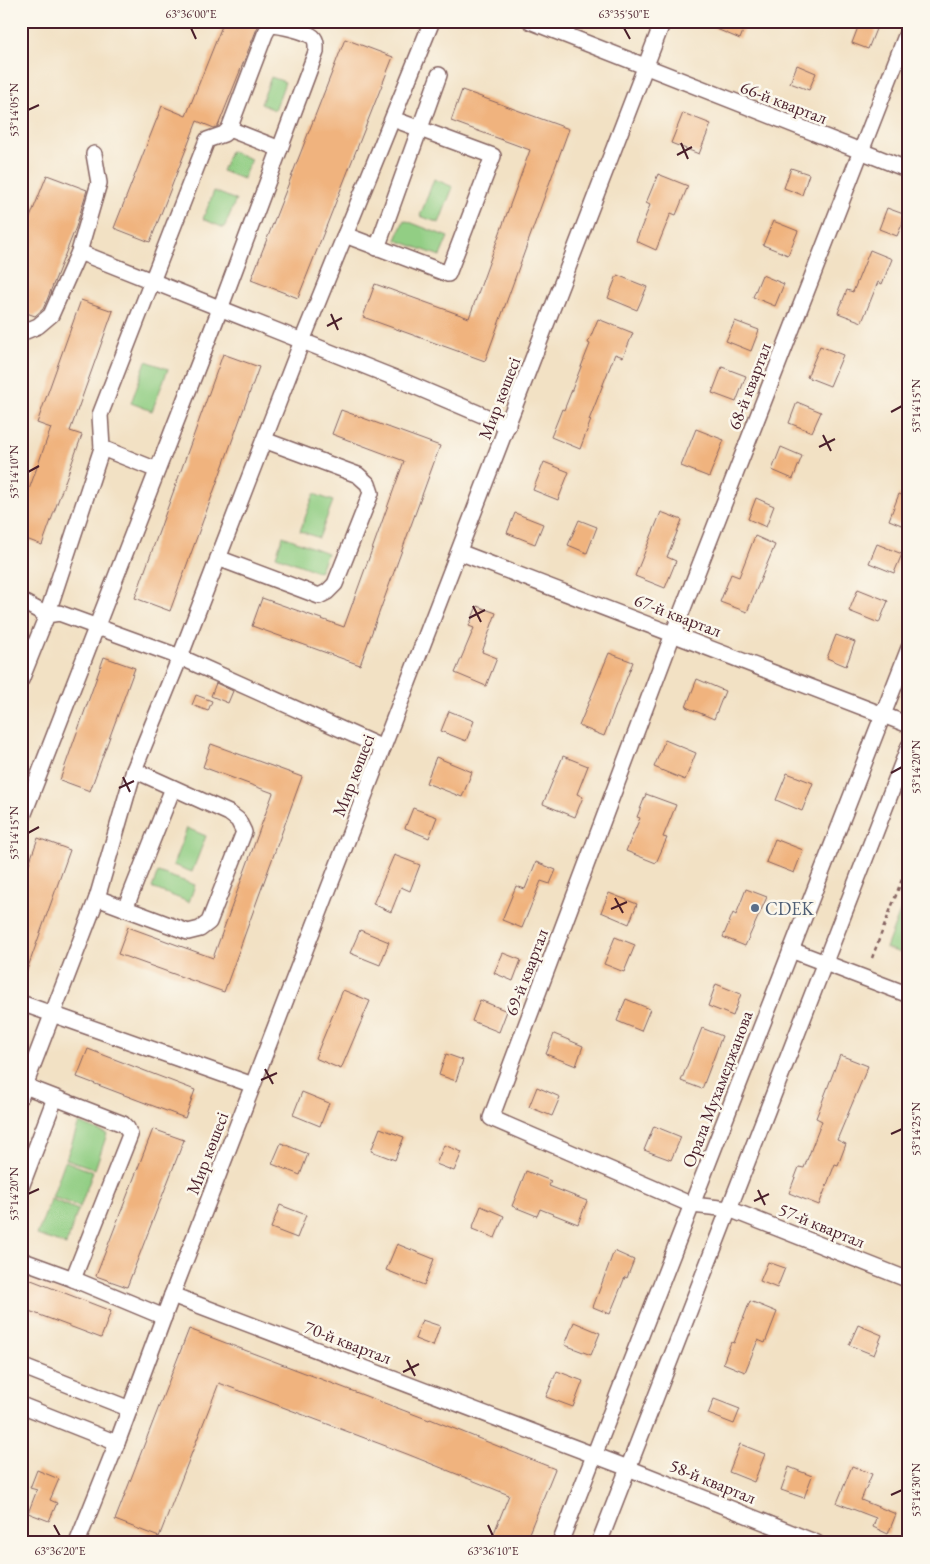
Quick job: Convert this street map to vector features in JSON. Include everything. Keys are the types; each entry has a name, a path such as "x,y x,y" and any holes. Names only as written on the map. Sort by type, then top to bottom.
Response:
{"street":[{"path":"73,1280 130,1135 123,1124 55,1098 23,1091 97,898 134,770 180,657 302,341 432,21"},
{"name":"66-й квартал","path":"530,21 909,170"},
{"name":"Мир көшесі","path":"81,1541 172,1296 663,21"},
{"path":"21,680 47,615 102,448 100,415 207,140 224,134 229,129 270,25 280,25 312,36 316,42 316,52 98,627 25,800 21,821"},
{"name":"68-й квартал","path":"673,634 909,28"},
{"path":"377,248 440,75"},
{"path":"345,235 448,274 493,156 392,119"},
{"path":"229,129 280,149"},
{"path":"21,333 38,326 51,315 79,252 98,183 94,154"},
{"path":"79,252 508,426"},
{"path":"218,558 319,596 327,592 334,584 371,493 368,484 358,475 264,440"},
{"path":"102,448 157,470"},
{"name":"67-й квартал","path":"459,552 909,725"},
{"path":"21,601 47,615 59,613 180,657 384,748"},
{"name":"69-й квартал","path":"673,634 491,1118 692,1205"},
{"name":"Орала Мухамеджанова","path":"560,1543 909,648"},
{"path":"599,1543 909,746"},
{"path":"97,898 188,932 200,929 209,922 244,832 238,820 229,812 134,770"},
{"path":"126,909 174,788"},
{"path":"791,950 909,996"},
{"path":"21,1003 253,1085"},
{"path":"21,1187 55,1098"},
{"name":"57-й квартал","path":"692,1205 729,1209 909,1280"},
{"path":"21,1260 164,1317"},
{"name":"70-й квартал","path":"172,1296 594,1456"},
{"path":"21,1366 130,1409"},
{"path":"21,1406 117,1443"},
{"name":"58-й квартал","path":"594,1456 817,1543"}],"path":[{"path":"872,958 909,861"}],"green space":[{"path":"271,77 285,82 275,110 261,104"},
{"path":"230,151 251,159 243,179 222,171"},
{"path":"434,179 453,187 439,223 420,216"},
{"path":"214,191 236,200 224,228 203,219"},
{"path":"404,220 448,237 440,256 396,240"},
{"path":"146,361 168,369 152,411 131,403"},
{"path":"314,494 333,501 319,538 300,531"},
{"path":"283,536 327,553 319,572 276,556"},
{"path":"187,828 206,836 192,872 173,865"},
{"path":"158,872 195,885 189,902 152,888"},
{"path":"909,890 909,956 886,948"},
{"path":"79,1123 107,1134 95,1169 66,1159"},
{"path":"65,1161 93,1172 80,1207 52,1197"},
{"path":"51,1199 78,1210 66,1245 37,1235"}],"building":[{"path":"224,21 260,21 218,126 214,128 197,121 150,242 114,228 162,106 186,116"},
{"path":"698,21 747,21 740,39"},
{"path":"860,22 876,29 868,49 852,43"},
{"path":"345,39 393,57 298,298 251,280"},
{"path":"797,65 816,73 809,90 790,83"},
{"path":"462,90 569,129 485,361 363,317 375,284 469,318 530,150 451,121"},
{"path":"683,113 711,124 699,154 671,143"},
{"path":"791,168 809,174 802,195 784,188"},
{"path":"658,174 688,186 676,215 671,213 656,250 636,241 650,205 646,203"},
{"path":"47,175 87,190 76,227 47,300 43,309 35,316 21,311 21,240"},
{"path":"887,208 906,215 897,236 879,229"},
{"path":"773,221 798,231 788,255 763,245"},
{"path":"870,250 892,259 882,284 878,282 862,322 838,313 847,290 853,292"},
{"path":"617,275 647,287 637,310 608,298"},
{"path":"762,275 784,284 775,306 753,297"},
{"path":"81,300 113,311 70,431 82,435 42,545 21,537 21,512 51,428 37,423"},
{"path":"598,319 633,333 623,357 615,354 589,420 591,420 580,449 551,437 562,409 564,410"},
{"path":"735,321 759,330 751,351 726,341"},
{"path":"820,346 843,355 830,386 807,377"},
{"path":"223,354 259,367 170,611 135,598"},
{"path":"722,367 746,376 736,402 712,393"},
{"path":"797,402 821,412 812,432 789,423"},
{"path":"341,410 440,446 360,665 252,626 262,598 344,627 404,461 332,434"},
{"path":"696,429 724,440 709,477 681,466"},
{"path":"781,447 802,456 793,479 772,470"},
{"path":"544,462 569,472 558,500 533,490"},
{"path":"899,494 909,498 909,528 889,520"},
{"path":"756,498 774,506 766,527 748,519"},
{"path":"661,512 682,520 667,557 676,561 665,588 635,576"},
{"path":"515,513 543,524 535,544 507,533"},
{"path":"579,520 597,527 587,553 568,545"},
{"path":"755,536 775,545 747,612 720,602 731,574 739,577"},
{"path":"877,544 902,554 894,573 869,563"},
{"path":"858,589 888,601 879,623 849,611"},
{"path":"477,606 496,613 482,652 497,658 486,686 455,673 474,628 469,626"},
{"path":"836,635 855,642 846,666 827,658"},
{"path":"609,653 633,662 604,736 579,726"},
{"path":"104,657 135,668 90,791 60,780"},
{"path":"697,679 725,691 714,719 686,707"},
{"path":"216,683 233,691 228,703 211,696"},
{"path":"196,695 212,701 208,711 192,705"},
{"path":"449,711 474,721 466,741 441,731"},
{"path":"665,740 696,753 685,780 654,767"},
{"path":"211,744 302,777 224,992 118,954 128,927 213,958 273,793 203,767"},
{"path":"563,756 588,766 577,794 583,797 575,817 543,804"},
{"path":"436,757 472,772 462,797 426,783"},
{"path":"787,773 813,783 802,811 776,800"},
{"path":"646,794 676,805 663,837 667,838 656,863 626,851 640,818 637,817"},
{"path":"413,808 437,817 429,838 405,828"},
{"path":"38,838 70,850 23,981 21,981 21,886"},
{"path":"775,839 803,850 794,873 766,862"},
{"path":"394,855 420,865 410,891 401,887 391,912 373,904"},
{"path":"536,862 556,870 550,884 541,881 522,928 502,920 516,886 525,889"},
{"path":"746,889 767,897 745,946 723,937 733,913 736,915"},
{"path":"609,893 637,904 629,924 601,912"},
{"path":"360,930 389,942 380,965 350,953"},
{"path":"615,937 635,945 624,972 604,964"},
{"path":"503,953 521,960 513,981 494,973"},
{"path":"716,984 741,994 733,1016 708,1006"},
{"path":"343,990 370,1001 341,1069 315,1058"},
{"path":"626,999 650,1009 641,1031 617,1021"},
{"path":"480,1000 507,1011 499,1032 472,1021"},
{"path":"702,1028 722,1036 702,1089 681,1081"},
{"path":"554,1034 583,1046 576,1066 546,1054"},
{"path":"88,1049 195,1090 185,1118 77,1077"},
{"path":"446,1054 463,1060 456,1081 439,1075"},
{"path":"840,1055 868,1066 837,1140 846,1144 838,1165 835,1164 819,1205 789,1193 799,1167 804,1168 822,1121 816,1118"},
{"path":"537,1087 560,1097 552,1116 529,1107"},
{"path":"302,1092 329,1103 320,1126 293,1115"},
{"path":"654,1126 681,1137 671,1160 644,1150"},
{"path":"380,1128 404,1137 395,1160 371,1151"},
{"path":"153,1129 184,1140 127,1287 96,1276"},
{"path":"281,1143 308,1154 300,1175 272,1164"},
{"path":"444,1145 462,1152 454,1171 436,1164"},
{"path":"526,1171 551,1181 549,1186 587,1201 578,1224 540,1209 537,1216 512,1206"},
{"path":"280,1205 306,1215 297,1238 271,1228"},
{"path":"481,1206 504,1216 495,1238 472,1229"},
{"path":"397,1244 434,1259 424,1285 386,1270"},
{"path":"614,1251 634,1260 610,1314 593,1307"},
{"path":"768,1262 785,1268 777,1288 760,1281"},
{"path":"21,1276 111,1311 101,1338 21,1308"},
{"path":"750,1301 777,1312 765,1343 758,1340 745,1372 723,1363 731,1342 734,1343"},
{"path":"422,1320 440,1326 433,1346 415,1339"},
{"path":"574,1322 600,1333 591,1355 565,1345"},
{"path":"858,1325 882,1335 874,1355 849,1345"},
{"path":"189,1329 430,1419 555,1469 525,1543 490,1543 509,1495 219,1383 159,1537 115,1520"},
{"path":"557,1371 583,1381 573,1407 546,1397"},
{"path":"714,1399 740,1409 734,1424 708,1414"},
{"path":"740,1444 765,1454 754,1482 729,1472"},
{"path":"852,1466 872,1474 861,1500 896,1514 888,1534 873,1527 876,1518 837,1503"},
{"path":"789,1467 812,1476 804,1498 781,1490"},
{"path":"37,1470 59,1479 50,1500 57,1503 49,1521 28,1513 37,1490 30,1488"}],"place":[{"name":"CDEK","path":"755,908"}]}
